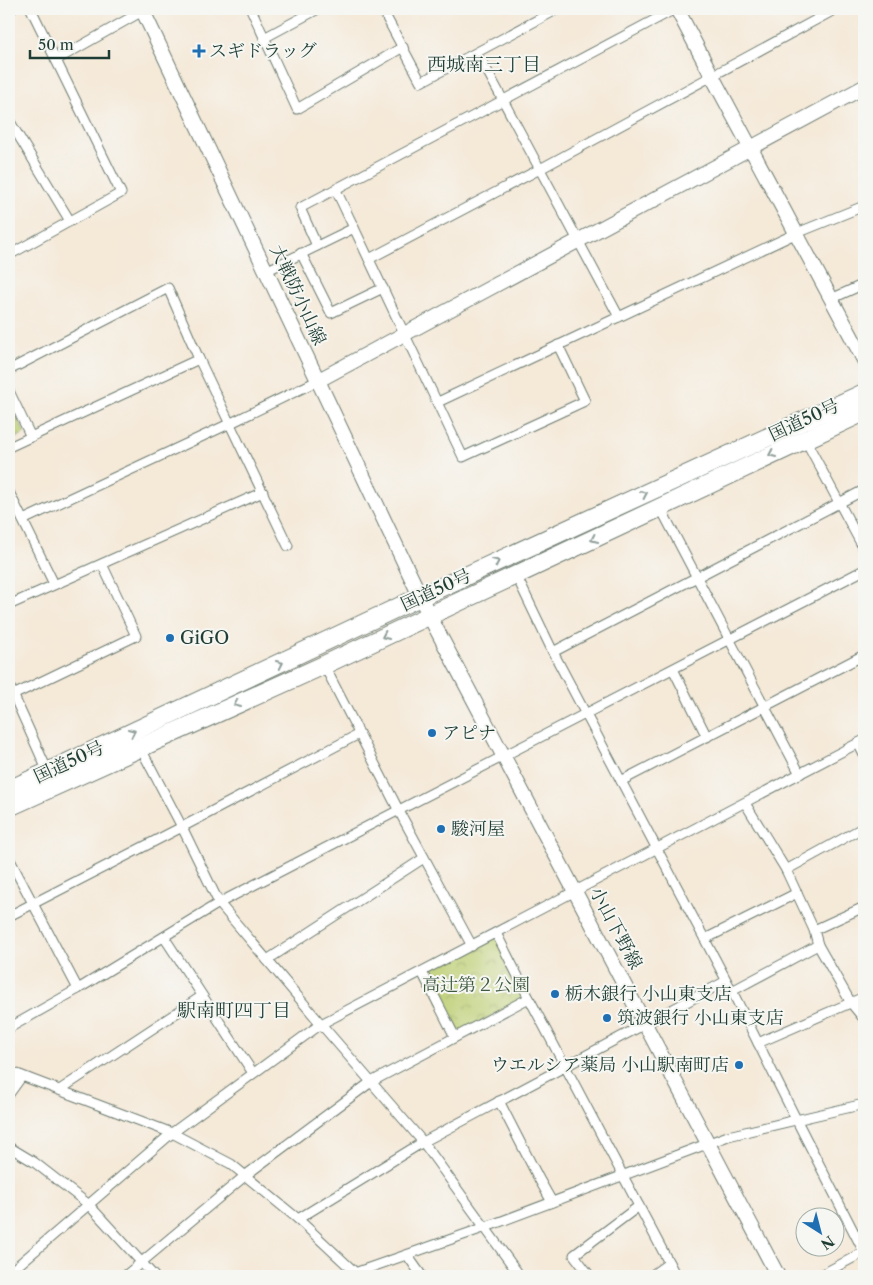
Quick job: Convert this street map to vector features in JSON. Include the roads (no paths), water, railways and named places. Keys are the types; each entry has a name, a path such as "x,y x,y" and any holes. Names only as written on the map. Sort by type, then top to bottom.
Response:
{"highway":[{"name":"国道50号","path":"9,790 420,597 864,393"},
{"name":"国道50号","path":"9,807 324,665 864,412"}],"main road":[{"name":"大戦防小山線","path":"144,9 420,597"},
{"path":"676,9 864,360"},
{"path":"317,381 864,87"},
{"name":"小山下野線","path":"420,597 778,1276"}],"street":[{"path":"9,255 121,193 31,9"},
{"path":"56,60 144,9"},
{"path":"251,9 297,109 402,47"},
{"path":"264,38 318,9"},
{"path":"382,9 421,82 558,9"},
{"path":"317,246 300,208 676,9"},
{"path":"369,259 836,9"},
{"path":"482,61 619,317"},
{"path":"9,120 70,222"},
{"path":"336,190 463,457 585,400 558,345"},
{"path":"438,402 797,233 864,206"},
{"path":"266,271 354,228"},
{"path":"301,254 331,312 382,288"},
{"path":"831,299 864,284"},
{"path":"9,370 168,288 199,359 288,546"},
{"path":"9,447 199,359"},
{"path":"22,520 317,381"},
{"path":"9,391 31,437"},
{"path":"805,439 864,550"},
{"path":"553,652 864,490"},
{"path":"9,492 54,584"},
{"path":"9,605 263,492"},
{"path":"660,507 800,774"},
{"path":"11,696 136,636 102,564"},
{"path":"9,1028 78,989 219,903 730,641 864,570"},
{"path":"516,575 553,652 732,990 864,1252 819,1276"},
{"path":"622,781 864,655"},
{"path":"324,665 399,811 472,946"},
{"path":"673,670 707,737"},
{"path":"9,685 11,696 48,772"},
{"path":"9,916 182,828 359,734"},
{"path":"9,1273 172,1133 321,1024 861,741 864,755"},
{"path":"140,747 219,903 423,1142 520,1276"},
{"path":"745,803 786,870 814,930 818,945 851,1003 864,1019"},
{"path":"786,870 864,827"},
{"path":"9,858 78,989"},
{"path":"267,960 424,858"},
{"path":"705,939 797,894"},
{"path":"814,930 864,906"},
{"path":"496,933 676,1276"},
{"path":"164,937 253,1073"},
{"path":"732,990 818,945"},
{"path":"422,972 455,1037"},
{"path":"298,1219 423,1142 726,980"},
{"path":"61,1089 202,996"},
{"path":"758,1042 864,997"},
{"path":"125,1276 246,1175 371,1082 529,998"},
{"path":"9,1071 61,1089 172,1133 231,1164 298,1219 358,1275"},
{"path":"9,1094 22,1076"},
{"path":"499,1101 552,1202"},
{"path":"346,1276 358,1275 728,1136 864,1104"},
{"path":"9,1147 34,1162 88,1204 154,1276"},
{"path":"590,1276 574,1255 639,1206"},
{"path":"407,1255 422,1276"},
{"path":"651,1276 669,1263"}],"place":[{"name":"スギドラッグ","path":"199,51"},
{"name":"GiGO","path":"170,638"},
{"name":"アピナ","path":"432,733"},
{"name":"駿河屋","path":"441,829"},
{"name":"栃木銀行 小山東支店","path":"555,994"},
{"name":"筑波銀行 小山東支店","path":"607,1018"},
{"name":"ウエルシア薬局 小山駅南町店","path":"739,1065"}],"district":[{"name":"西城南三丁目","path":"484,64"},
{"name":"駅南町四丁目","path":"234,1010"}],"park label":[{"name":"高辻第２公園","path":"476,985"}]}
